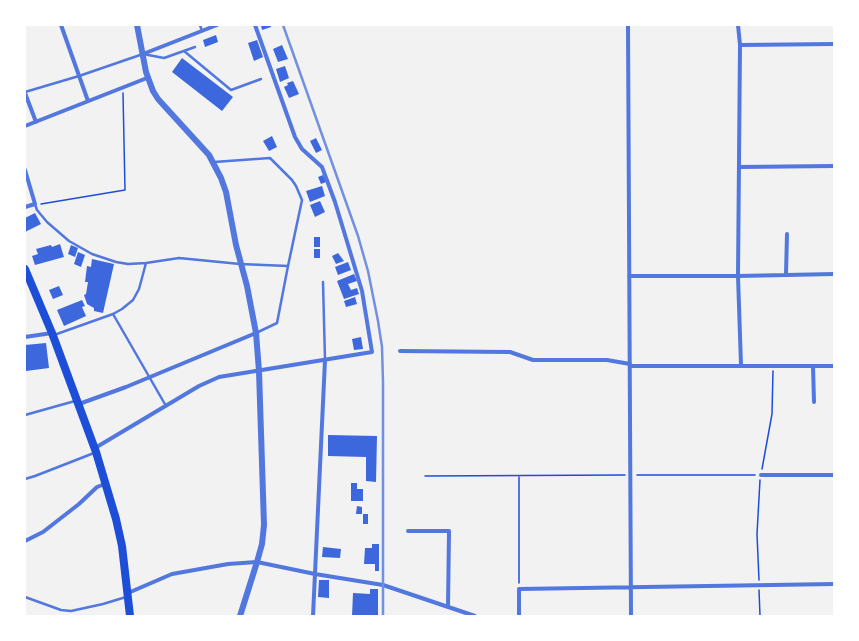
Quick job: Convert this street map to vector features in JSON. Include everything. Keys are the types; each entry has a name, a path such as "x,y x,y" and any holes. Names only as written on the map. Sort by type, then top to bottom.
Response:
{"highway":[{"path":"25,270 53,334 96,450 122,546 130,616"}],"street":[{"path":"61,25 88,101"},
{"path":"136,25 147,78 158,99 209,155 214,162 226,192 240,264 247,286 256,333 259,371 264,525 262,544 240,616"},
{"path":"143,54 217,25"},
{"path":"96,450 211,380 228,375 372,352 362,291 335,202 322,167 302,149 295,137 255,25"},
{"path":"628,25 628,276 632,587 631,616"},
{"path":"738,25 740,45 738,276 741,365"},
{"path":"740,45 834,44"},
{"path":"25,126 147,78"},
{"path":"25,92 36,122"},
{"path":"739,167 834,166"},
{"path":"25,170 35,204 25,207"},
{"path":"786,274 787,234"},
{"path":"628,276 834,274"},
{"path":"79,402 126,387 256,333"},
{"path":"25,337 53,334"},
{"path":"400,351 510,352 533,360 607,360 630,365 834,366"},
{"path":"313,616 325,360"},
{"path":"813,366 814,402"},
{"path":"761,475 834,476"},
{"path":"25,541 43,532 79,504 97,487 106,483"},
{"path":"408,531 449,531 448,607"},
{"path":"128,594 172,574 228,564 257,562 315,574 383,585 475,616"},
{"path":"519,616 520,589 834,584"}],"lane":[{"path":"200,25 202,31"},
{"path":"25,92 79,76 143,54 164,58 195,47"},
{"path":"184,51 231,90 261,79"},
{"path":"214,162 270,158 296,186 302,200 277,323 256,333"},
{"path":"35,204 36,210 46,222 69,241 92,254 116,262 128,264 146,263 179,258 240,264 288,266"},
{"path":"53,334 113,314 122,309 133,300 140,289 146,263"},
{"path":"323,282 325,360"},
{"path":"113,314 166,406"},
{"path":"25,415 79,402"},
{"path":"25,479 36,476 96,450"},
{"path":"25,597 60,610 71,611 103,604 128,594"}],"path":[{"path":"35,204 125,190 123,87"},
{"path":"760,616 757,534 761,475 772,414 773,365"},
{"path":"425,476 519,477 761,475"},
{"path":"519,477 520,589"}],"building":[{"path":"261,25 271,25 271,27 262,30"},
{"path":"216,35 218,42 205,47 203,40"},
{"path":"257,40 263,57 254,61 248,43"},
{"path":"282,45 288,59 278,62 273,49"},
{"path":"182,58 233,97 222,111 172,72"},
{"path":"285,66 289,78 280,82 276,69"},
{"path":"293,81 299,94 289,98 284,87 288,85 287,83"},
{"path":"272,136 277,147 269,151 263,141"},
{"path":"316,138 322,150 316,153 310,141"},
{"path":"323,175 326,182 321,184 318,177"},
{"path":"322,186 325,196 310,202 306,191"},
{"path":"320,201 325,212 315,217 310,205"},
{"path":"35,213 41,224 25,232 25,218"},
{"path":"314,237 320,237 320,247 314,247"},
{"path":"60,244 64,257 35,265 32,256 38,254 36,249 51,245 52,247"},
{"path":"71,245 78,248 75,257 68,254"},
{"path":"314,249 320,249 320,258 314,258"},
{"path":"78,252 85,255 81,267 74,264"},
{"path":"338,253 344,261 336,264 332,256"},
{"path":"92,259 114,264 103,313 94,311 94,308 87,304 84,295 86,294 88,282 85,282 87,266 91,267"},
{"path":"348,262 351,270 338,275 335,267"},
{"path":"354,274 357,281 348,284 351,290 357,288 359,294 344,299 337,281"},
{"path":"59,286 63,295 53,299 49,290"},
{"path":"355,297 357,304 346,307 344,301"},
{"path":"82,300 85,306 82,307 86,316 64,326 57,310"},
{"path":"361,337 363,349 354,350 352,339"},
{"path":"46,343 49,368 26,371 25,345"},
{"path":"328,435 377,436 376,482 366,481 366,457 328,456"},
{"path":"351,483 357,483 357,489 363,489 363,501 351,501"},
{"path":"357,506 362,507 362,514 356,514"},
{"path":"363,514 368,514 368,524 363,524"},
{"path":"372,544 379,544 379,571 375,571 375,564 364,564 365,548 372,548"},
{"path":"323,547 341,549 340,558 322,557"},
{"path":"319,580 329,580 329,598 318,597"},
{"path":"370,589 378,589 378,616 352,616 353,593 370,594"}],"railway":[{"path":"283,25 358,236 368,271 378,321 382,347 383,382 383,616"}]}
